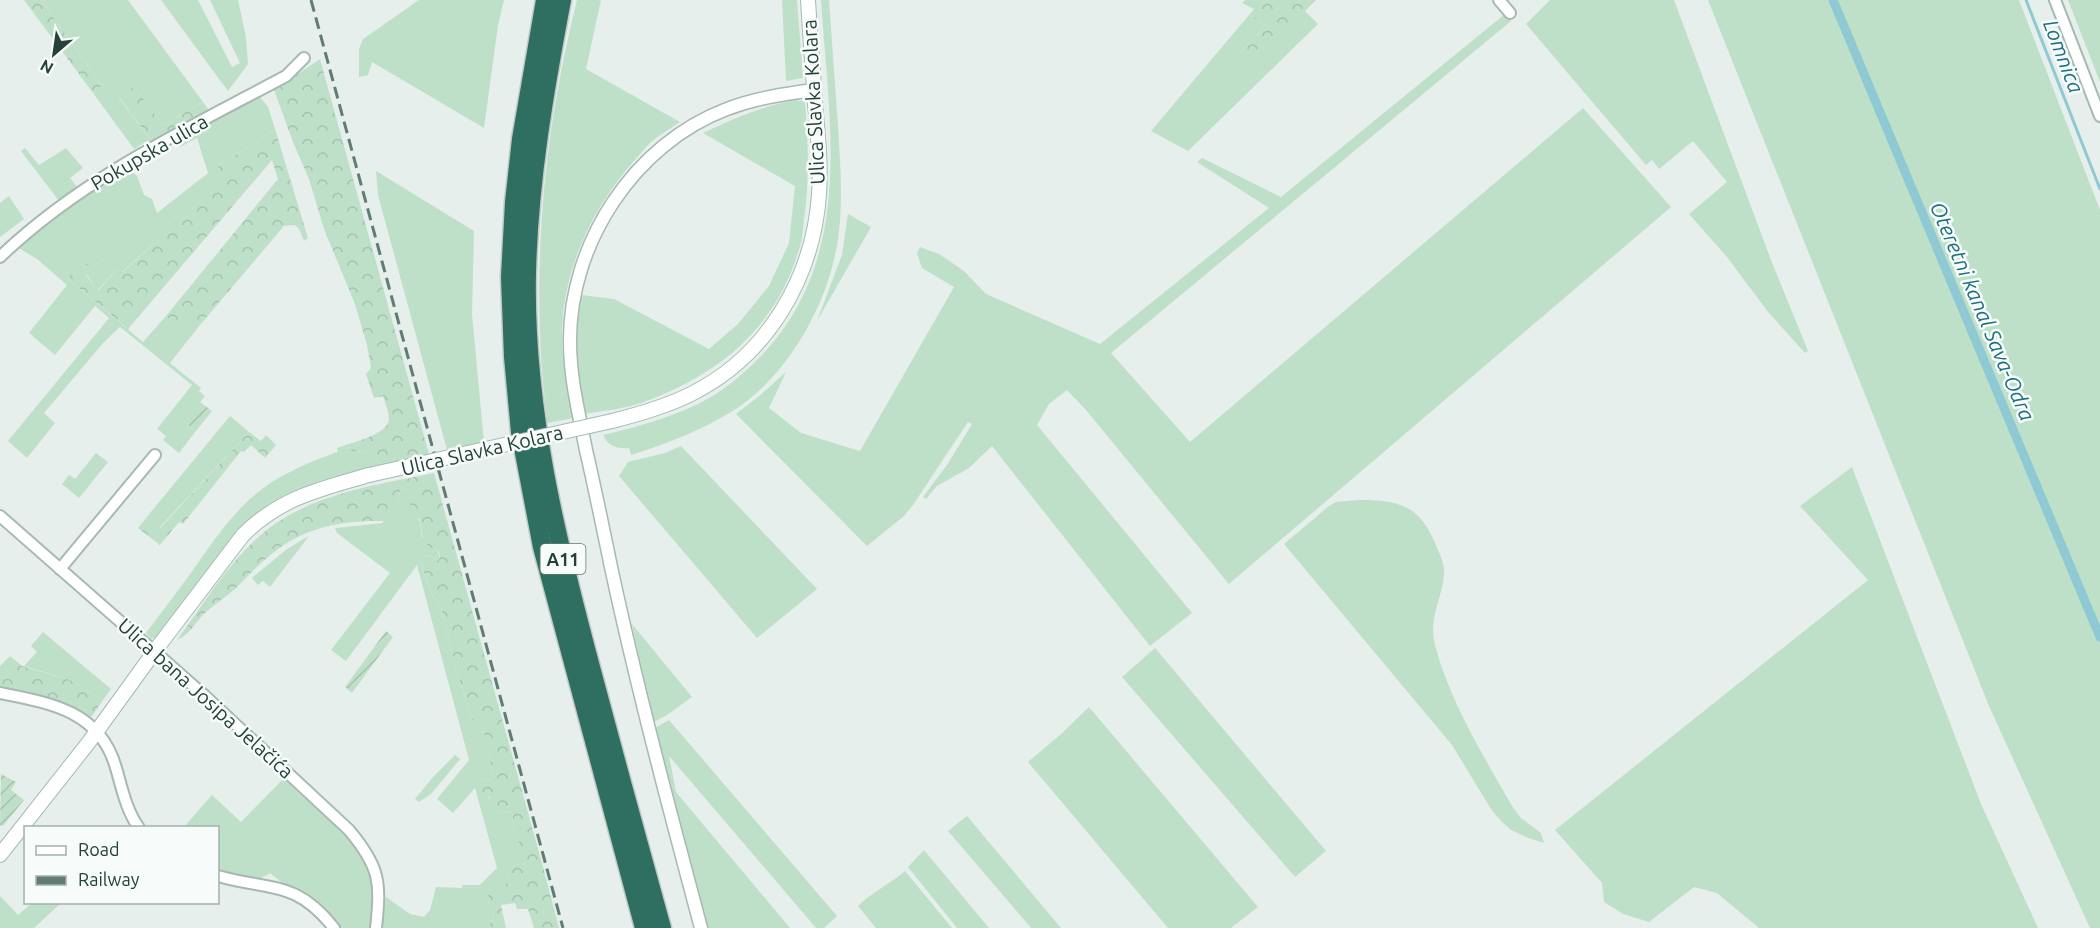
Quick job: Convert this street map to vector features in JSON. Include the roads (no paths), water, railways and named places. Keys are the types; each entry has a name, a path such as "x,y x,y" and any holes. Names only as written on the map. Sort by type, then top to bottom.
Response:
{"highway":[{"name":"A11","path":"562,0 547,78 534,168 526,274 529,355 537,428 559,543 662,928"},
{"path":"547,78 560,53 573,0"},
{"name":"A11","path":"542,5 521,139 511,266 513,357 520,432 542,547 644,928"}],"main road":[{"name":"Ulica Slavka Kolara","path":"0,855 97,731 228,553 255,524 284,503 299,496 369,476 612,421 671,404 712,382 757,344 783,310 806,262 816,218 819,169 808,0"}],"street":[{"path":"1499,0 1510,13"},
{"path":"2055,0 2100,116"},
{"name":"Pokupska ulica","path":"0,257 25,234 97,181 130,160 286,76 304,58"},
{"path":"701,928 648,727 579,416 570,361 571,319 582,266 598,229 618,195 651,158 681,134 726,110 768,96 814,90"},
{"path":"60,569 155,455"},
{"name":"Ulica bana Josipa Jelačića","path":"0,516 155,651 349,830 364,849 376,871 379,887 376,928"},
{"path":"0,693 63,708 82,718 97,731 112,754 129,811 138,826"},
{"path":"219,876 272,886 296,895 312,904 334,928"}],"waterway":[{"name":"Oteretni kanal Sava-Odra","path":"1833,0 2100,637"},
{"name":"Lomnica","path":"2026,0 2100,189"}],"railway":[{"path":"311,0 563,928"}]}
